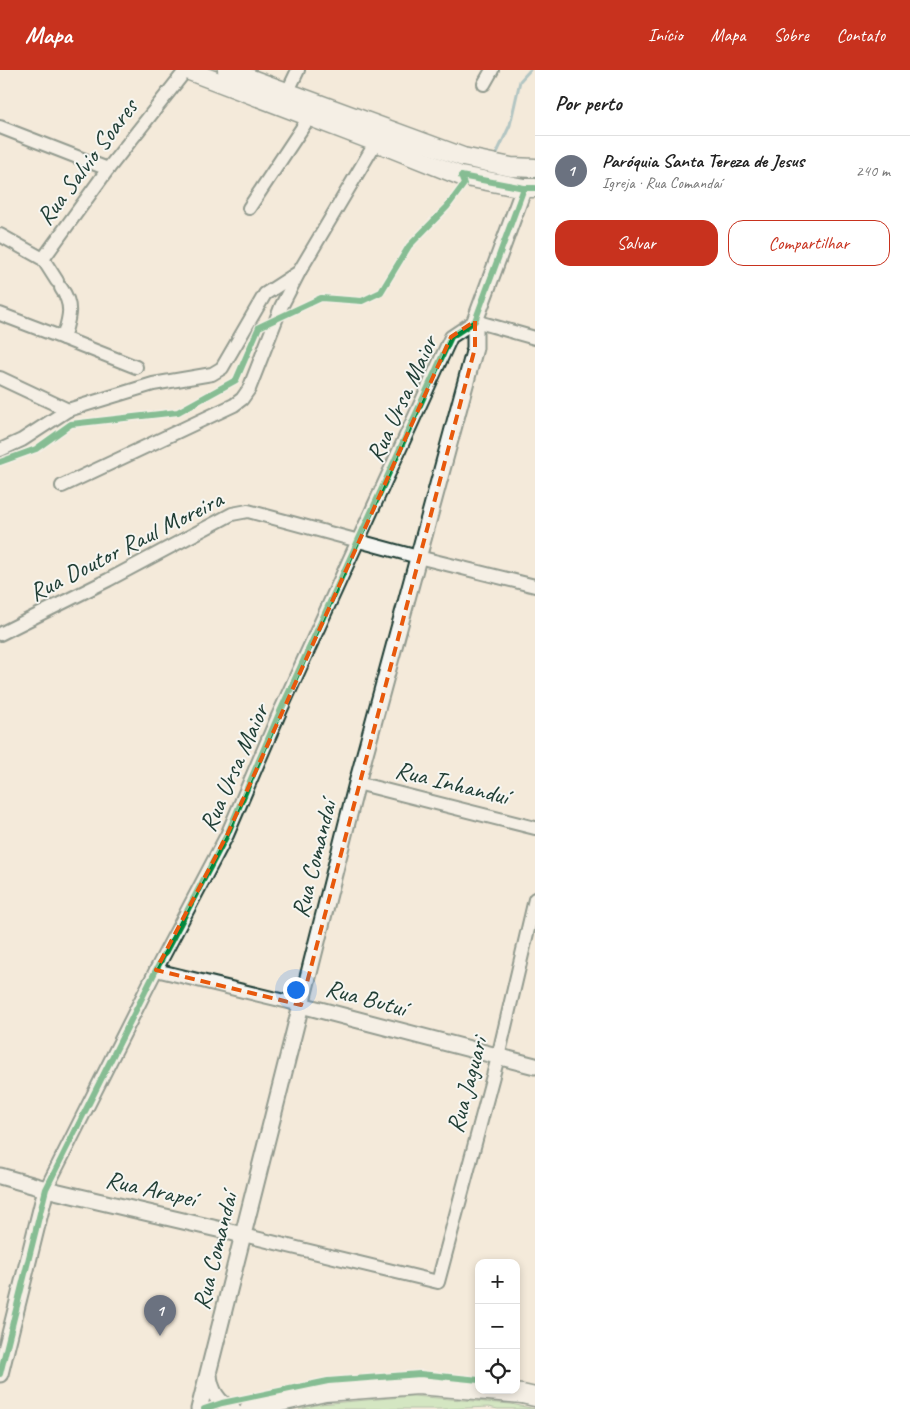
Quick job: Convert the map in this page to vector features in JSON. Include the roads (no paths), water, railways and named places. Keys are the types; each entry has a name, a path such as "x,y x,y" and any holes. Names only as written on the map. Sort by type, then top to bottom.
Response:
{"main road":[{"path":"187,70 461,176 530,188"},
{"path":"227,70 463,157 511,167 535,168"},
{"path":"249,1409 325,1392 419,1379 535,1397"}],"street":[{"name":"Rua Salvio Soares","path":"43,259 108,169 187,70"},
{"path":"287,93 298,70"},
{"path":"484,84 492,70"},
{"path":"249,208 310,116"},
{"path":"0,127 108,169"},
{"path":"62,486 234,405 242,398 248,389 281,307 299,272 376,142"},
{"path":"530,188 475,321 535,338"},
{"path":"0,235 43,259 67,297 70,312 63,338"},
{"path":"0,450 22,440 68,410 153,384 212,374 222,368 265,294 299,272"},
{"path":"0,314 136,368"},
{"name":"Rua Ursa Maior","path":"0,1374 46,1189 156,970 227,835 274,724 451,337 475,321"},
{"name":"Rua Comandaí","path":"199,1409 357,783 475,348 475,321"},
{"path":"0,378 68,410"},
{"name":"Rua Doutor Raul Moreira","path":"0,634 108,580 232,514 248,511 418,557 535,586"},
{"name":"Rua Inhanduí","path":"357,783 535,828"},
{"name":"Rua Jaguari","path":"438,1282 498,1057 535,899"},
{"name":"Rua Butuí","path":"156,970 301,1005 535,1066"},
{"name":"Rua Arapeí","path":"0,1176 46,1189 438,1282"},
{"path":"209,1370 214,1394 222,1403 233,1409"}],"waterway":[{"path":"495,157 510,125 520,81 530,70"},
{"path":"281,317 321,298 362,301 381,292 409,246 447,207 464,184"},
{"path":"0,462 36,449 71,424 178,412 236,380 259,327 271,321"}],"place":[{"name":"Paróquia Santa Tereza de Jesus","path":"160,1336"}]}
